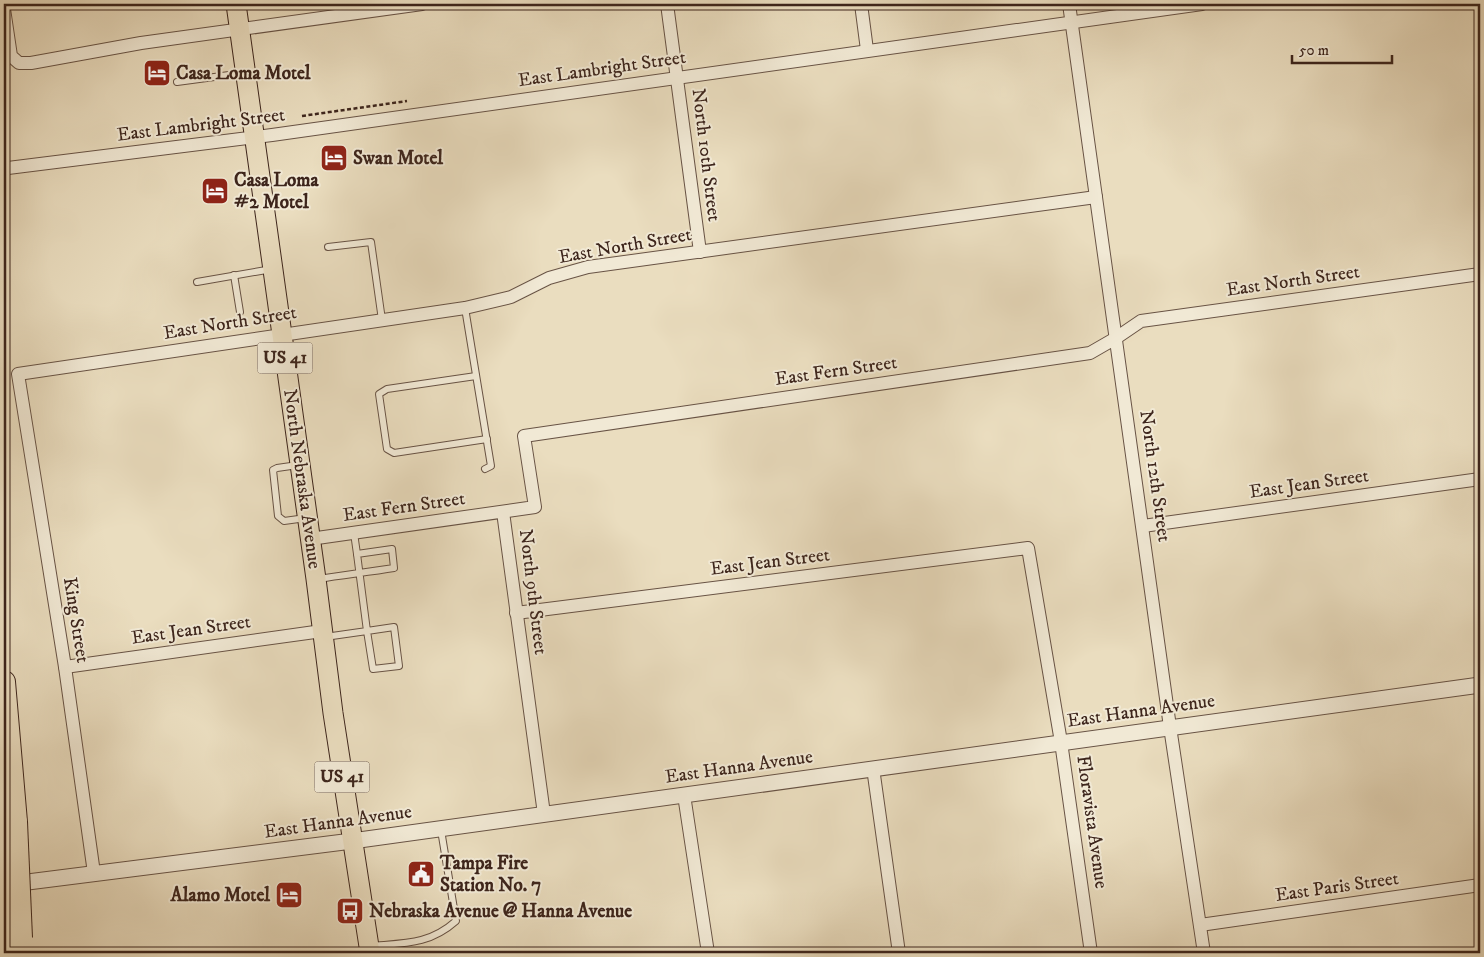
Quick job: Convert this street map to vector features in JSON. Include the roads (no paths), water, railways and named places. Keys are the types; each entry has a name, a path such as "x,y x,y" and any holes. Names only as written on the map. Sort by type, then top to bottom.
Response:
{"highway":[{"path":"4,682 16,822 21,946"}],"main road":[{"name":"North Nebraska Avenue","path":"236,4 333,713 369,950"}],"street":[{"path":"4,8 11,56 19,63 31,63 141,43 422,4"},
{"name":"North 10th Street","path":"668,4 700,252"},
{"path":"861,4 867,50"},
{"name":"North 12th Street","path":"1070,4 1170,727 1204,953"},
{"name":"East Lambright Street","path":"8,168 254,137 1202,4"},
{"name":"East North Street","path":"18,374 465,308 511,297 549,278 588,267 1096,197"},
{"name":"East North Street","path":"1116,338 1141,320 1480,274"},
{"name":"East Fern Street","path":"558,431 1090,353 1116,338"},
{"name":"King Street","path":"18,374 65,667 94,873"},
{"name":"North 9th Street","path":"544,814 503,512 535,507 524,436 558,431"},
{"name":"East Jean Street","path":"1143,526 1480,479"},
{"name":"East Fern Street","path":"310,539 503,512"},
{"name":"East Jean Street","path":"516,614 1028,548"},
{"name":"Floravista Avenue","path":"1028,548 1061,742 1092,953"},
{"name":"East Jean Street","path":"65,667 323,634"},
{"name":"East Hanna Avenue","path":"4,885 441,828 1480,685"},
{"path":"873,768 899,953"},
{"path":"684,795 708,953"},
{"name":"East Paris Street","path":"1200,925 1480,885"}],"lane":[{"path":"176,82 245,73"},
{"path":"328,247 371,242 382,320"},
{"path":"197,282 273,269"},
{"path":"234,275 240,312"},
{"path":"465,308 491,466 485,469"},
{"path":"476,376 387,389 379,394 387,449 394,453 487,439"},
{"path":"300,464 273,470 278,516 284,520 307,518"},
{"path":"323,634 367,631 394,628 399,666 373,670 367,631 354,533"},
{"path":"316,579 394,568 392,549 357,554"},
{"path":"369,950 416,942 440,934 456,921 441,828"}],"place":[{"name":"Casa Loma Motel","path":"157,73"},
{"name":"Swan Motel","path":"334,158"},
{"name":"Casa Loma #2 Motel","path":"215,191"},
{"name":"Tampa Fire Station No. 7","path":"421,874"},
{"name":"Alamo Motel","path":"289,895"},
{"name":"Nebraska Avenue @ Hanna Avenue","path":"350,911"}]}
